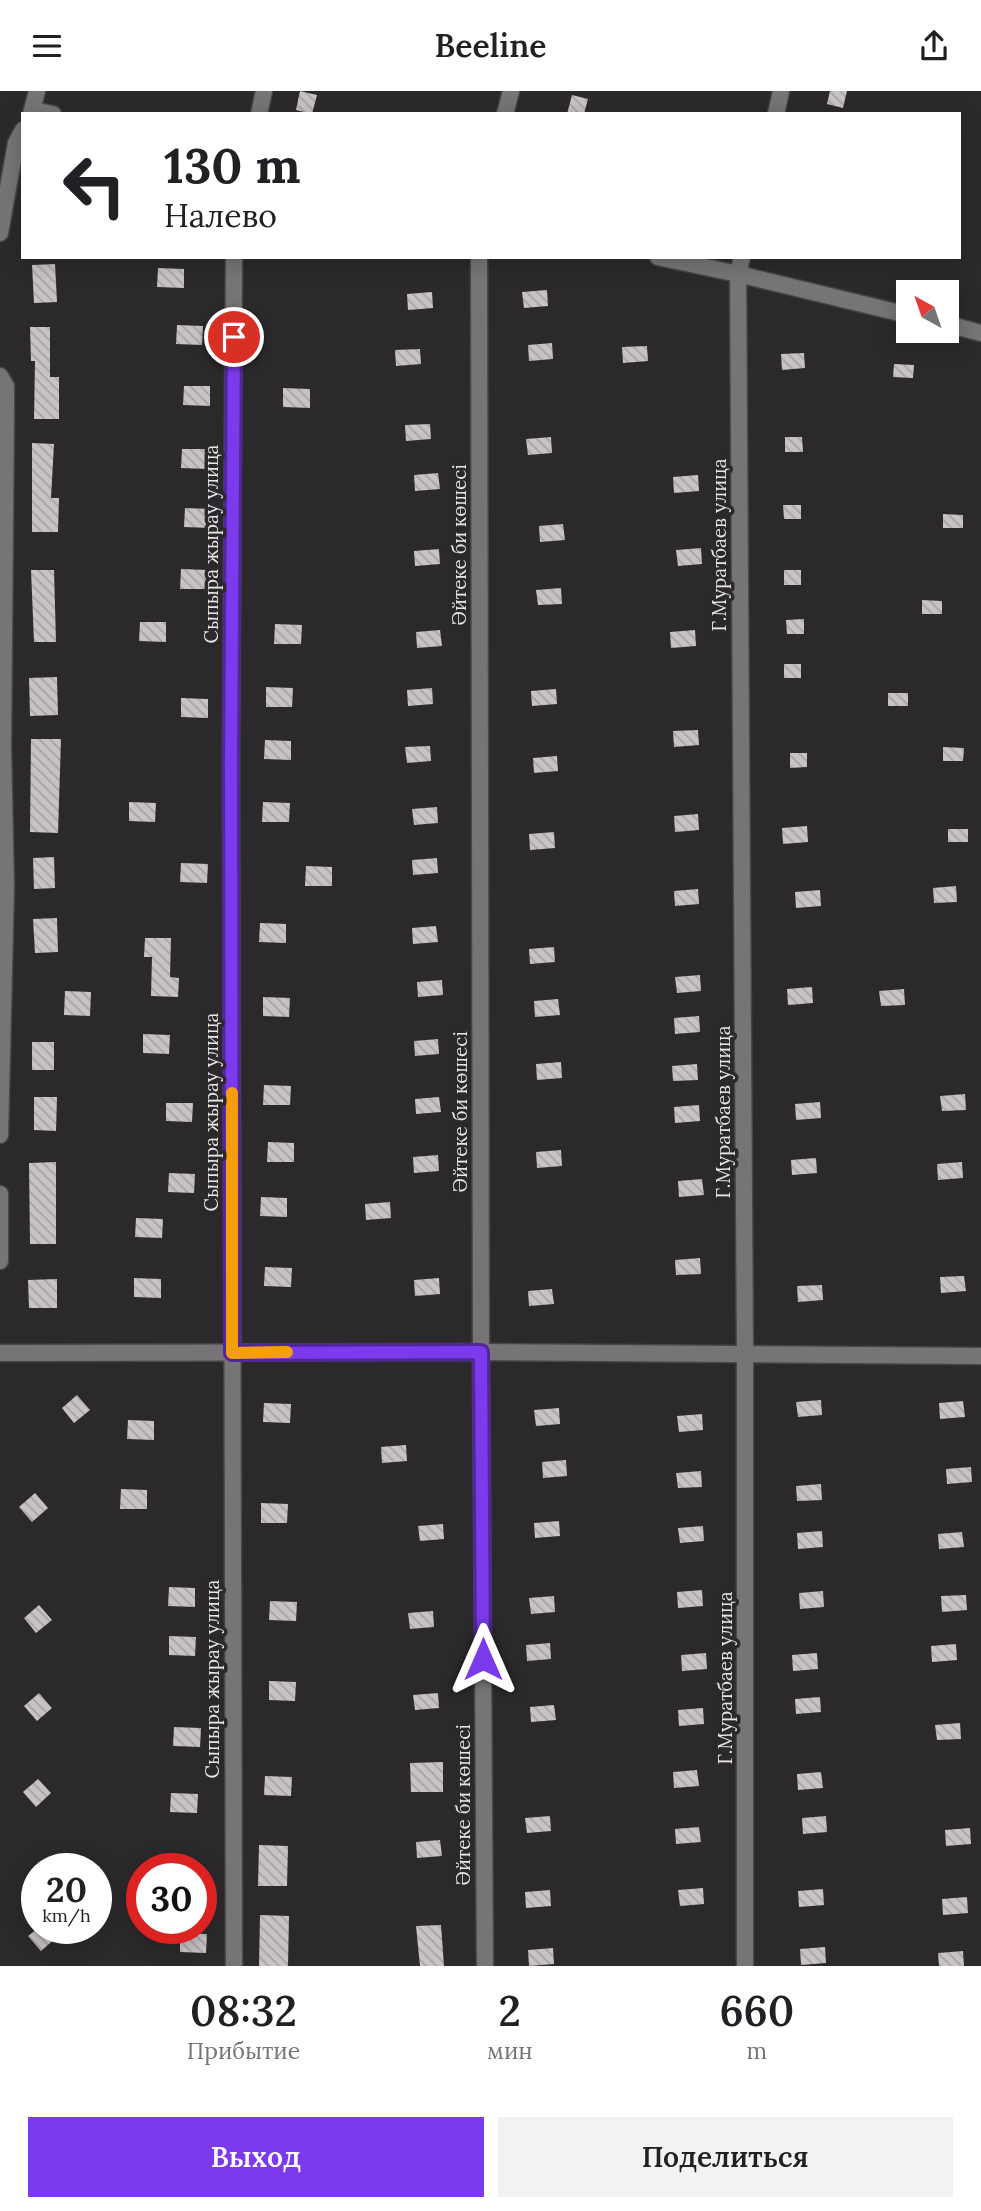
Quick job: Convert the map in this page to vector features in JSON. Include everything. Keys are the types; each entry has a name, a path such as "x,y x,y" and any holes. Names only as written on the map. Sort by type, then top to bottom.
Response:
{"street":[{"path":"32,112 37,91"},
{"path":"260,112 264,91"},
{"path":"506,112 511,91"},
{"path":"776,112 781,91"},
{"path":"0,233 16,143 21,134"},
{"name":"Сыпыра жырау улица","path":"234,259 231,762 234,1966"},
{"name":"Әйтеке би көшесі","path":"480,259 481,1352 485,1966"},
{"path":"667,259 896,312"},
{"name":"Г.Муратбаев улица","path":"742,259 738,274 746,1355 746,1966"},
{"path":"959,327 981,333"},
{"path":"0,376 6,386 3,747 6,886 0,1135"},
{"path":"0,1194 0,1261"},
{"path":"0,1353 481,1352 981,1356"}],"building":[{"path":"300,91 317,95 313,112 296,110"},
{"path":"830,91 847,91 843,108 827,104"},
{"path":"572,95 588,99 585,112 568,112"},
{"path":"55,264 57,302 34,303 32,265"},
{"path":"158,268 184,269 184,288 157,287"},
{"path":"547,290 548,306 524,308 522,292"},
{"path":"432,292 433,308 408,310 407,294"},
{"path":"177,325 203,326 202,345 176,344"},
{"path":"30,327 50,327 50,377 59,377 59,419 34,419 35,361 31,361"},
{"path":"552,343 553,359 529,361 528,345"},
{"path":"647,346 648,361 623,363 622,347"},
{"path":"420,349 421,364 396,366 395,350"},
{"path":"804,353 805,368 782,370 781,354"},
{"path":"894,364 914,365 913,378 893,377"},
{"path":"184,386 210,386 210,406 183,405"},
{"path":"283,388 310,389 310,408 283,407"},
{"path":"430,424 431,439 406,441 405,425"},
{"path":"551,437 552,453 528,455 526,439"},
{"path":"785,437 802,437 803,452 785,452"},
{"path":"32,443 54,444 51,498 59,498 58,532 32,532"},
{"path":"182,449 208,449 208,469 181,468"},
{"path":"438,473 440,489 415,491 414,475"},
{"path":"698,475 699,491 674,493 673,477"},
{"path":"783,505 801,505 801,519 784,519"},
{"path":"185,508 212,509 211,528 184,527"},
{"path":"943,514 963,515 963,528 943,528"},
{"path":"563,524 565,540 540,542 539,526"},
{"path":"701,548 702,564 678,566 676,550"},
{"path":"439,549 440,564 415,566 414,551"},
{"path":"181,569 207,570 207,589 180,589"},
{"path":"31,570 54,570 56,642 34,642"},
{"path":"784,570 801,570 801,585 784,585"},
{"path":"561,588 562,604 538,605 536,590"},
{"path":"922,600 942,601 942,614 922,614"},
{"path":"804,619 804,634 787,634 786,620"},
{"path":"140,622 166,622 166,642 139,641"},
{"path":"275,624 302,625 301,644 274,644"},
{"path":"440,630 442,646 417,648 416,632"},
{"path":"695,630 696,646 671,648 670,632"},
{"path":"784,664 801,664 801,678 784,678"},
{"path":"57,677 58,715 30,716 29,678"},
{"path":"266,687 293,688 292,707 266,707"},
{"path":"432,688 433,704 408,706 407,690"},
{"path":"556,689 557,704 532,706 531,691"},
{"path":"888,693 908,693 908,706 888,706"},
{"path":"181,698 208,699 208,718 181,717"},
{"path":"698,730 699,745 674,747 673,731"},
{"path":"31,739 61,739 58,833 30,832"},
{"path":"265,740 291,741 291,760 264,759"},
{"path":"430,746 431,761 407,763 405,747"},
{"path":"943,747 964,748 963,761 943,761"},
{"path":"790,753 807,753 807,767 790,768"},
{"path":"557,756 558,771 534,773 533,758"},
{"path":"129,802 156,803 155,822 129,821"},
{"path":"263,802 290,803 289,822 262,822"},
{"path":"437,807 438,823 414,825 412,809"},
{"path":"698,814 699,830 675,832 674,816"},
{"path":"807,826 808,842 783,844 782,828"},
{"path":"948,829 968,829 968,842 948,842"},
{"path":"554,832 555,848 530,850 529,834"},
{"path":"54,857 55,888 34,889 33,858"},
{"path":"437,858 438,873 413,875 412,860"},
{"path":"181,863 208,864 207,883 180,882"},
{"path":"306,866 332,867 332,886 305,886"},
{"path":"956,886 957,902 934,903 933,888"},
{"path":"698,889 699,904 675,906 674,891"},
{"path":"820,890 821,906 796,908 795,892"},
{"path":"57,918 58,952 35,953 33,919"},
{"path":"260,923 286,924 286,943 259,942"},
{"path":"436,926 438,942 413,944 412,928"},
{"path":"145,938 171,938 170,977 179,978 178,997 151,996 152,957 144,957"},
{"path":"554,947 555,962 530,964 529,949"},
{"path":"700,975 701,991 677,993 675,977"},
{"path":"442,980 443,995 418,997 417,982"},
{"path":"812,987 813,1003 788,1005 787,989"},
{"path":"904,989 905,1005 881,1006 879,991"},
{"path":"65,991 91,992 90,1016 64,1015"},
{"path":"263,997 290,998 289,1017 263,1016"},
{"path":"558,999 560,1015 535,1017 534,1001"},
{"path":"699,1016 700,1032 675,1034 674,1018"},
{"path":"143,1034 170,1035 169,1054 143,1053"},
{"path":"438,1039 439,1054 415,1056 414,1041"},
{"path":"32,1042 54,1042 54,1070 32,1070"},
{"path":"561,1062 562,1078 537,1080 536,1064"},
{"path":"697,1064 698,1080 673,1081 672,1066"},
{"path":"264,1085 291,1086 290,1105 263,1105"},
{"path":"965,1094 966,1110 942,1111 940,1096"},
{"path":"34,1097 57,1097 56,1131 34,1130"},
{"path":"439,1097 441,1112 416,1114 415,1099"},
{"path":"820,1102 821,1118 796,1120 795,1104"},
{"path":"166,1103 193,1103 192,1122 166,1121"},
{"path":"699,1105 700,1121 675,1123 674,1107"},
{"path":"268,1142 294,1143 294,1162 267,1162"},
{"path":"561,1150 562,1166 537,1168 536,1152"},
{"path":"438,1155 439,1171 414,1173 413,1157"},
{"path":"816,1158 817,1173 792,1175 791,1160"},
{"path":"56,1162 56,1244 30,1244 29,1163"},
{"path":"962,1162 963,1178 938,1180 937,1164"},
{"path":"169,1173 195,1174 194,1193 168,1192"},
{"path":"702,1179 704,1195 679,1197 678,1181"},
{"path":"261,1197 287,1198 287,1217 260,1216"},
{"path":"390,1202 391,1218 366,1220 365,1204"},
{"path":"136,1218 163,1219 162,1238 135,1237"},
{"path":"700,1258 701,1274 676,1275 675,1260"},
{"path":"265,1267 292,1268 291,1287 264,1286"},
{"path":"964,1276 966,1291 941,1293 940,1277"},
{"path":"134,1278 161,1279 161,1298 134,1297"},
{"path":"439,1278 440,1294 415,1296 414,1280"},
{"path":"57,1279 57,1308 29,1308 28,1280"},
{"path":"822,1285 823,1300 798,1302 797,1286"},
{"path":"552,1289 554,1304 529,1306 528,1291"},
{"path":"77,1395 90,1410 74,1423 62,1408"},
{"path":"821,1400 822,1415 798,1417 796,1402"},
{"path":"963,1401 965,1417 940,1419 939,1403"},
{"path":"264,1403 291,1404 290,1423 263,1422"},
{"path":"559,1408 560,1424 536,1426 534,1410"},
{"path":"702,1414 703,1430 679,1432 677,1416"},
{"path":"128,1420 154,1421 154,1440 127,1439"},
{"path":"406,1445 407,1461 382,1463 381,1447"},
{"path":"566,1460 567,1476 543,1478 542,1462"},
{"path":"971,1467 972,1482 947,1484 946,1469"},
{"path":"701,1471 702,1487 678,1488 676,1473"},
{"path":"821,1484 822,1500 797,1501 796,1486"},
{"path":"121,1489 147,1490 147,1509 120,1509"},
{"path":"35,1493 48,1508 32,1522 19,1507"},
{"path":"261,1503 288,1504 287,1523 261,1523"},
{"path":"559,1521 560,1536 535,1538 534,1523"},
{"path":"443,1524 444,1539 420,1541 418,1526"},
{"path":"703,1526 704,1541 680,1543 678,1528"},
{"path":"822,1531 823,1547 798,1549 797,1533"},
{"path":"962,1532 964,1547 939,1549 938,1534"},
{"path":"169,1587 195,1588 195,1607 168,1606"},
{"path":"702,1590 703,1606 678,1608 677,1592"},
{"path":"823,1591 824,1607 800,1609 799,1593"},
{"path":"966,1595 967,1610 942,1612 941,1596"},
{"path":"554,1596 555,1612 531,1614 529,1598"},
{"path":"270,1601 297,1602 296,1621 269,1620"},
{"path":"39,1605 52,1620 36,1633 24,1618"},
{"path":"433,1611 434,1627 410,1629 408,1613"},
{"path":"169,1636 196,1637 195,1656 169,1655"},
{"path":"550,1643 551,1659 527,1661 526,1645"},
{"path":"956,1644 957,1660 932,1662 931,1646"},
{"path":"706,1653 707,1669 682,1671 681,1655"},
{"path":"817,1653 818,1669 793,1671 792,1655"},
{"path":"269,1681 296,1682 295,1701 269,1700"},
{"path":"39,1693 52,1708 37,1721 24,1706"},
{"path":"438,1693 439,1708 415,1710 413,1695"},
{"path":"820,1697 821,1712 796,1714 795,1699"},
{"path":"554,1705 556,1720 531,1722 530,1707"},
{"path":"703,1708 704,1724 679,1726 678,1710"},
{"path":"960,1723 961,1739 937,1740 935,1725"},
{"path":"174,1727 201,1728 200,1747 173,1746"},
{"path":"443,1762 443,1792 411,1792 410,1763"},
{"path":"697,1770 699,1786 674,1788 673,1772"},
{"path":"821,1772 823,1788 798,1790 797,1774"},
{"path":"265,1776 292,1777 291,1796 264,1795"},
{"path":"38,1779 51,1793 36,1807 23,1792"},
{"path":"171,1793 198,1794 197,1813 170,1812"},
{"path":"550,1816 551,1831 527,1833 525,1818"},
{"path":"826,1816 827,1832 803,1834 802,1818"},
{"path":"699,1827 701,1842 676,1844 675,1829"},
{"path":"970,1828 971,1844 946,1846 945,1830"},
{"path":"440,1840 442,1856 417,1858 416,1842"},
{"path":"259,1845 288,1846 287,1886 258,1886"},
{"path":"703,1888 704,1904 680,1906 678,1890"},
{"path":"823,1889 824,1905 799,1907 798,1891"},
{"path":"550,1890 551,1906 526,1908 525,1892"},
{"path":"967,1897 968,1913 943,1915 942,1899"},
{"path":"260,1915 289,1916 288,1966 259,1966"},
{"path":"441,1925 444,1966 420,1966 416,1926"},
{"path":"35,1944 49,1944 41,1951"},
{"path":"180,1944 206,1944 206,1953 180,1952"},
{"path":"825,1947 826,1963 801,1965 800,1949"},
{"path":"553,1948 554,1964 529,1966 528,1950"},
{"path":"963,1951 964,1966 939,1966 938,1953"}],"slow traffic":[{"path":"232,1093 232,1353 287,1352"}],"route":[{"path":"234,337 231,762 232,1353 481,1352 483,1659"}]}
